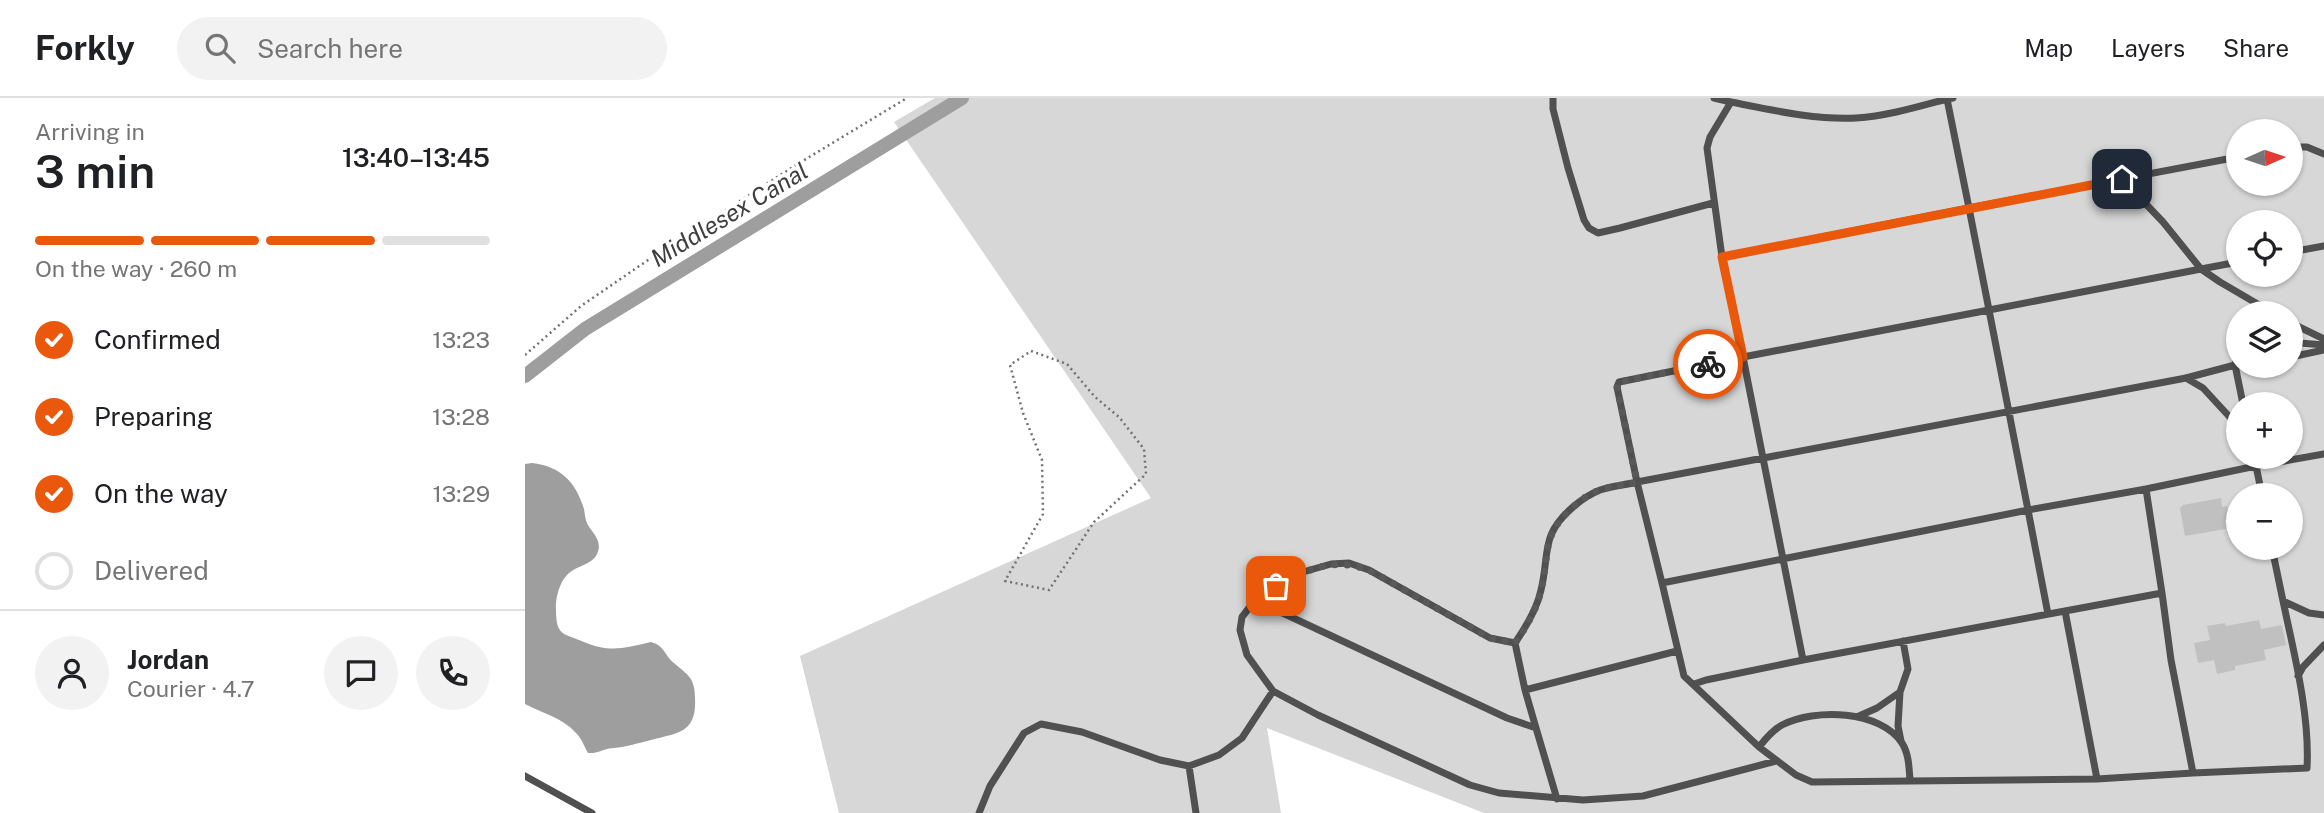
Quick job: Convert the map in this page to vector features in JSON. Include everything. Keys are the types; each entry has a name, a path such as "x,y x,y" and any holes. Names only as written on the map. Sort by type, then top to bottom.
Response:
{"lane":[{"path":"1553,98 1553,109 1568,168 1589,228 1598,233 1609,231 1713,203"},
{"path":"1714,98 1787,112 1856,118 1950,99 2048,614"},
{"path":"1731,102 1710,137 1707,148 1713,203 1803,660"},
{"path":"2303,147 2324,154"},
{"path":"1722,257 2226,159"},
{"path":"2122,179 2163,222 2201,269 2253,301"},
{"path":"2303,250 2324,246"},
{"path":"2226,264 1743,357 1619,382 1617,387 1684,676 1759,747 1796,775 1812,782 2097,779 2307,768 2309,742 2274,560"},
{"path":"2303,328 2324,338"},
{"path":"2303,343 2324,345"},
{"path":"2303,354 2324,350"},
{"path":"1557,799 1525,690 1515,643 1526,627 1541,591 1551,532 1563,516 1583,498 1600,490 1637,482 2186,378 2226,368"},
{"path":"2186,378 2203,388 2226,413"},
{"path":"2303,458 2324,454"},
{"path":"1662,583 2246,469"},
{"path":"2146,489 2171,660 2193,773"},
{"path":"1515,643 1490,638 1380,576 1349,563 1331,564 1303,572 1255,600 1242,617 1240,630 1247,655 1273,691 1318,715 1470,785 1499,793 1583,800 1643,796 1776,761"},
{"path":"1693,684 1803,660 2161,593"},
{"path":"1255,600 1507,718 1536,728"},
{"path":"2283,601 2324,615"},
{"path":"2065,611 2097,779"},
{"path":"1903,641 1908,669 1900,692 1898,726 1906,751 1910,780"},
{"path":"2298,677 2303,667 2324,645"},
{"path":"1525,690 1677,651"},
{"path":"979,813 990,786 1024,733 1041,724 1082,732 1160,760 1189,766 1219,755 1242,738 1273,691"},
{"path":"1860,716 1900,692"},
{"path":"1759,747 1780,726 1811,716 1860,716 1875,722 1901,741"},
{"path":"1189,766 1196,813"},
{"path":"525,776 592,813"}],"path":[{"path":"525,355 581,306 651,258 907,98"},
{"path":"1031,351 1067,364 1095,397 1119,417 1144,449 1146,474 1094,522 1049,590 1005,581 1043,514 1042,460 1023,413 1010,365 1031,351"}],"shaded area":[{"path":"935,98 2324,98 2324,813 1484,813 1267,728 1281,813 839,813 800,656 1151,498 894,122"},
{"path":"532,463 559,472 571,483 581,499 587,523 599,545 595,558 570,572 562,582 556,606 556,619 560,630 566,635 602,647 625,648 651,642 662,648 687,674 694,686 695,710 693,718 684,730 632,745 588,753 571,728 525,704 525,464"}],"building":[{"path":"2221,498 2222,507 2226,506 2226,529 2185,536 2180,508 2183,505"},
{"path":"2259,620 2261,629 2282,625 2286,645 2264,650 2266,660 2235,666 2235,670 2217,674 2214,660 2198,663 2194,643 2210,640 2207,626 2225,623 2226,626"}],"waterway":[{"name":"Middlesex Canal","path":"525,376 585,329 962,98"}],"way so far":[{"path":"1276,586 1303,572 1331,564 1349,563 1369,570 1490,638 1515,643 1535,608 1541,591 1546,548 1551,532 1563,516 1583,498 1600,490 1637,482 1617,387 1619,382 1708,364"}],"route":[{"path":"1708,364 1743,357 1722,257 2122,179"}]}
